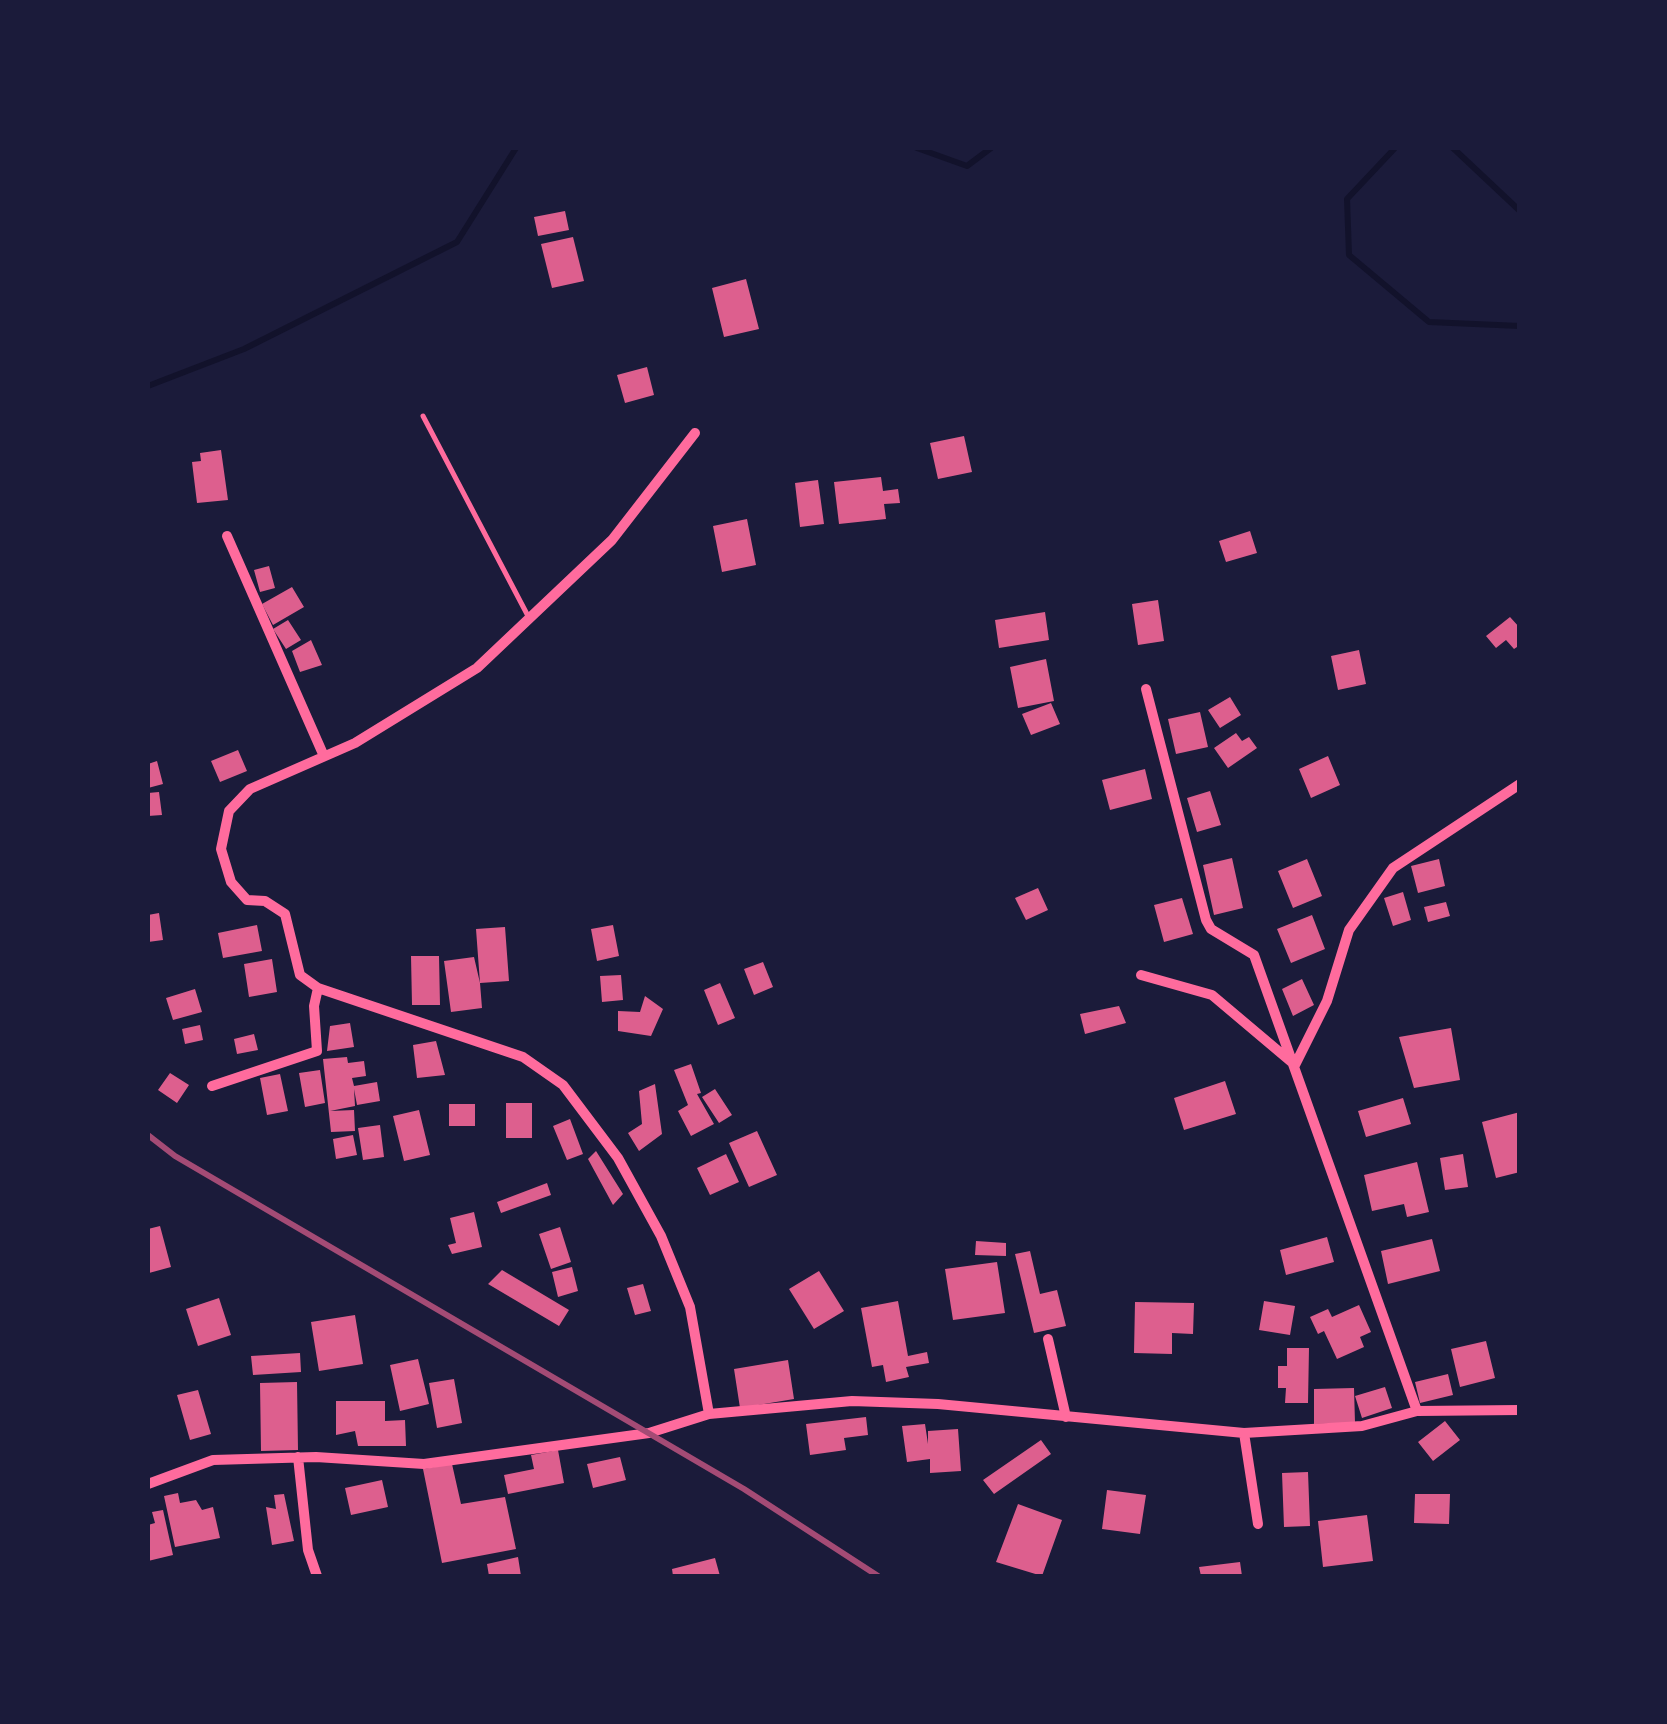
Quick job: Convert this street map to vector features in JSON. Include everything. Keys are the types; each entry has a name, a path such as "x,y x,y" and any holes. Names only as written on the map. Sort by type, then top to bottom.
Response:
{"street":[{"path":"695,433 612,540 477,668 355,743 250,789 229,810 221,849 231,882 247,900 266,901 285,914 300,975 318,988 523,1057 563,1085 618,1158 661,1236 690,1307 709,1414"},
{"path":"227,536 323,754"},
{"path":"1146,689 1206,920 1210,929 1254,955 1417,1411"},
{"path":"1295,1065 1327,1001 1349,930 1393,868 1520,784"},
{"path":"1140,976 1212,994 1295,1065"},
{"path":"212,1086 318,1051 314,1006 318,988"},
{"path":"1048,1339 1066,1417"},
{"path":"148,1484 213,1460 298,1458 424,1464 650,1433 709,1414 852,1401 938,1404 1244,1433 1362,1426 1417,1411 1520,1410"},
{"path":"1244,1433 1258,1524"},
{"path":"298,1458 308,1550 317,1576"}],"lane":[{"path":"423,416 529,618"}],"building":[{"path":"565,211 569,230 538,236 534,217"},
{"path":"573,237 584,281 552,288 541,244"},
{"path":"746,279 759,329 724,337 712,288"},
{"path":"647,367 654,395 625,403 617,375"},
{"path":"964,436 972,472 938,479 930,443"},
{"path":"221,450 228,500 197,503 192,462 201,461 200,453"},
{"path":"881,477 883,491 898,489 900,503 884,504 886,519 839,524 834,482"},
{"path":"818,480 824,524 800,527 795,483"},
{"path":"747,519 756,565 722,572 713,526"},
{"path":"1250,531 1257,553 1226,562 1219,541"},
{"path":"269,566 275,588 260,592 254,570"},
{"path":"292,587 304,607 273,625 262,604"},
{"path":"1158,600 1164,641 1138,645 1132,604"},
{"path":"1045,612 1049,640 999,648 995,620"},
{"path":"1510,617 1520,628 1520,645 1514,649 1506,640 1496,648 1486,636"},
{"path":"288,620 301,640 286,649 273,629"},
{"path":"311,640 322,665 300,672 292,651"},
{"path":"1359,650 1366,684 1338,690 1331,656"},
{"path":"1046,659 1054,701 1018,708 1010,667"},
{"path":"1230,697 1241,715 1220,728 1208,710"},
{"path":"1051,703 1060,724 1031,735 1022,714"},
{"path":"1200,712 1208,747 1176,754 1168,719"},
{"path":"1236,733 1242,741 1249,737 1257,748 1228,768 1214,748"},
{"path":"238,750 247,771 220,782 211,761"},
{"path":"1328,756 1340,785 1311,798 1299,769"},
{"path":"157,761 163,784 148,788 148,764"},
{"path":"1145,769 1152,799 1110,810 1102,780"},
{"path":"1210,791 1221,825 1197,832 1187,798"},
{"path":"159,792 162,815 148,816 148,793"},
{"path":"1232,858 1243,908 1214,915 1203,865"},
{"path":"1307,859 1322,896 1293,908 1278,871"},
{"path":"1439,859 1445,886 1418,893 1411,866"},
{"path":"1038,888 1048,910 1026,920 1015,898"},
{"path":"1403,892 1411,920 1393,926 1384,898"},
{"path":"1182,898 1193,934 1164,942 1154,905"},
{"path":"1446,902 1450,916 1428,922 1424,907"},
{"path":"159,913 163,940 148,942 148,915"},
{"path":"1312,915 1325,949 1291,963 1277,929"},
{"path":"257,925 262,951 223,958 218,933"},
{"path":"613,925 619,956 597,961 591,929"},
{"path":"505,927 509,981 480,983 476,929"},
{"path":"411,956 439,956 440,1005 412,1005"},
{"path":"474,957 482,1008 451,1012 444,961"},
{"path":"272,959 277,992 249,997 244,964"},
{"path":"763,962 773,987 754,995 744,969"},
{"path":"621,975 623,1000 602,1002 600,976"},
{"path":"1302,979 1314,1005 1293,1016 1282,989"},
{"path":"720,983 735,1018 718,1025 704,990"},
{"path":"195,989 202,1012 173,1020 166,998"},
{"path":"645,996 663,1009 651,1036 618,1031 618,1011 640,1012"},
{"path":"1119,1006 1126,1023 1085,1034 1080,1014"},
{"path":"350,1023 354,1047 327,1051 330,1026"},
{"path":"200,1025 203,1040 185,1044 182,1029"},
{"path":"1451,1028 1460,1080 1414,1088 1399,1037"},
{"path":"254,1034 258,1050 237,1054 234,1039"},
{"path":"436,1041 445,1075 417,1078 413,1045"},
{"path":"347,1057 348,1063 364,1061 366,1076 352,1078 354,1086 377,1082 380,1101 357,1105 354,1089 355,1106 330,1111 354,1110 355,1131 331,1132 323,1059"},
{"path":"691,1064 701,1093 697,1094 714,1124 691,1136 678,1111 688,1105 674,1070"},
{"path":"320,1070 325,1103 305,1107 299,1073"},
{"path":"170,1073 189,1085 177,1103 158,1090"},
{"path":"280,1074 288,1111 267,1115 260,1078"},
{"path":"1225,1081 1236,1114 1184,1130 1174,1098"},
{"path":"655,1084 662,1134 639,1151 628,1133 642,1124 639,1091"},
{"path":"715,1089 732,1115 719,1123 702,1097"},
{"path":"1403,1098 1411,1124 1366,1137 1358,1111"},
{"path":"506,1103 532,1103 532,1138 506,1138"},
{"path":"449,1104 475,1104 475,1126 449,1126"},
{"path":"419,1110 430,1155 404,1161 393,1116"},
{"path":"1520,1112 1520,1172 1496,1178 1482,1122"},
{"path":"570,1119 583,1154 567,1160 553,1126"},
{"path":"380,1125 384,1157 363,1160 358,1128"},
{"path":"757,1131 777,1175 749,1187 729,1143"},
{"path":"353,1135 357,1155 336,1159 333,1139"},
{"path":"596,1151 623,1194 613,1205 588,1159"},
{"path":"726,1154 739,1182 710,1195 697,1168"},
{"path":"1463,1154 1468,1187 1445,1190 1440,1158"},
{"path":"1417,1162 1429,1212 1407,1217 1404,1204 1372,1211 1364,1175"},
{"path":"547,1183 551,1195 501,1213 497,1202"},
{"path":"474,1212 482,1247 452,1254 448,1245 456,1243 450,1218"},
{"path":"160,1226 171,1267 149,1273 148,1229"},
{"path":"560,1227 571,1262 551,1269 539,1234"},
{"path":"1327,1237 1334,1262 1286,1275 1280,1250"},
{"path":"1432,1239 1440,1271 1388,1284 1381,1251"},
{"path":"976,1241 1006,1243 1006,1256 975,1255"},
{"path":"1030,1251 1040,1294 1057,1290 1066,1326 1034,1333 1015,1254"},
{"path":"997,1262 1005,1313 953,1320 945,1269"},
{"path":"572,1267 578,1291 558,1297 552,1272"},
{"path":"502,1270 569,1310 559,1326 488,1284"},
{"path":"819,1271 844,1311 814,1329 789,1289"},
{"path":"643,1284 651,1311 635,1315 627,1288"},
{"path":"219,1298 231,1335 198,1346 186,1309"},
{"path":"898,1301 908,1356 927,1352 929,1363 906,1367 909,1377 886,1382 883,1365 872,1367 861,1308"},
{"path":"1264,1301 1295,1306 1290,1335 1259,1330"},
{"path":"1135,1302 1194,1303 1193,1334 1172,1333 1172,1354 1134,1353"},
{"path":"1359,1305 1371,1332 1360,1337 1364,1347 1337,1359 1324,1331 1318,1334 1310,1317 1328,1309 1332,1317"},
{"path":"355,1315 363,1364 319,1371 311,1322"},
{"path":"1486,1341 1495,1378 1460,1387 1451,1349"},
{"path":"1287,1348 1309,1348 1308,1403 1285,1403 1286,1388 1278,1388 1278,1366 1287,1366"},
{"path":"300,1353 301,1372 253,1375 251,1356"},
{"path":"418,1359 429,1404 400,1411 390,1365"},
{"path":"788,1360 794,1399 740,1408 734,1369"},
{"path":"1448,1374 1453,1395 1420,1403 1415,1382"},
{"path":"454,1379 462,1423 437,1428 429,1383"},
{"path":"297,1382 298,1450 261,1451 260,1383"},
{"path":"1385,1387 1392,1408 1362,1418 1355,1396"},
{"path":"1354,1388 1355,1423 1314,1424 1314,1389"},
{"path":"198,1390 211,1434 190,1440 177,1395"},
{"path":"336,1401 385,1401 385,1421 405,1420 406,1446 358,1446 355,1431 336,1435"},
{"path":"866,1417 868,1435 844,1438 846,1450 810,1455 806,1424"},
{"path":"1445,1421 1460,1440 1433,1461 1418,1442"},
{"path":"925,1424 928,1444 928,1431 958,1429 961,1471 930,1473 930,1459 907,1462 902,1426"},
{"path":"1041,1440 1051,1454 994,1494 983,1480"},
{"path":"558,1450 564,1483 508,1494 504,1475 534,1469 531,1455"},
{"path":"620,1457 626,1480 593,1488 587,1464"},
{"path":"452,1464 461,1504 505,1497 516,1549 442,1563 423,1469"},
{"path":"1308,1472 1310,1526 1284,1527 1282,1473"},
{"path":"382,1480 388,1507 351,1515 345,1488"},
{"path":"1107,1490 1146,1495 1140,1534 1102,1529"},
{"path":"178,1493 180,1503 196,1500 202,1510 213,1507 220,1538 175,1547 164,1496"},
{"path":"284,1494 294,1541 272,1545 266,1507 276,1509 274,1495"},
{"path":"1415,1494 1450,1494 1449,1524 1414,1523"},
{"path":"1018,1504 1062,1520 1042,1576 996,1562"},
{"path":"163,1510 173,1555 148,1561 148,1525 155,1523 152,1512"},
{"path":"1367,1515 1373,1561 1323,1567 1318,1521"},
{"path":"518,1557 521,1576 489,1576 487,1564"},
{"path":"715,1558 720,1576 673,1576 672,1569"},
{"path":"1240,1562 1242,1576 1201,1576 1199,1567"}],"waterway":[{"path":"148,386 244,349 457,242 516,148"},
{"path":"917,148 967,166 991,148"},
{"path":"1395,148 1347,199 1349,255 1429,322 1520,326"},
{"path":"1453,148 1520,211"}],"railway":[{"path":"148,1135 175,1156 744,1489 878,1576"}]}
